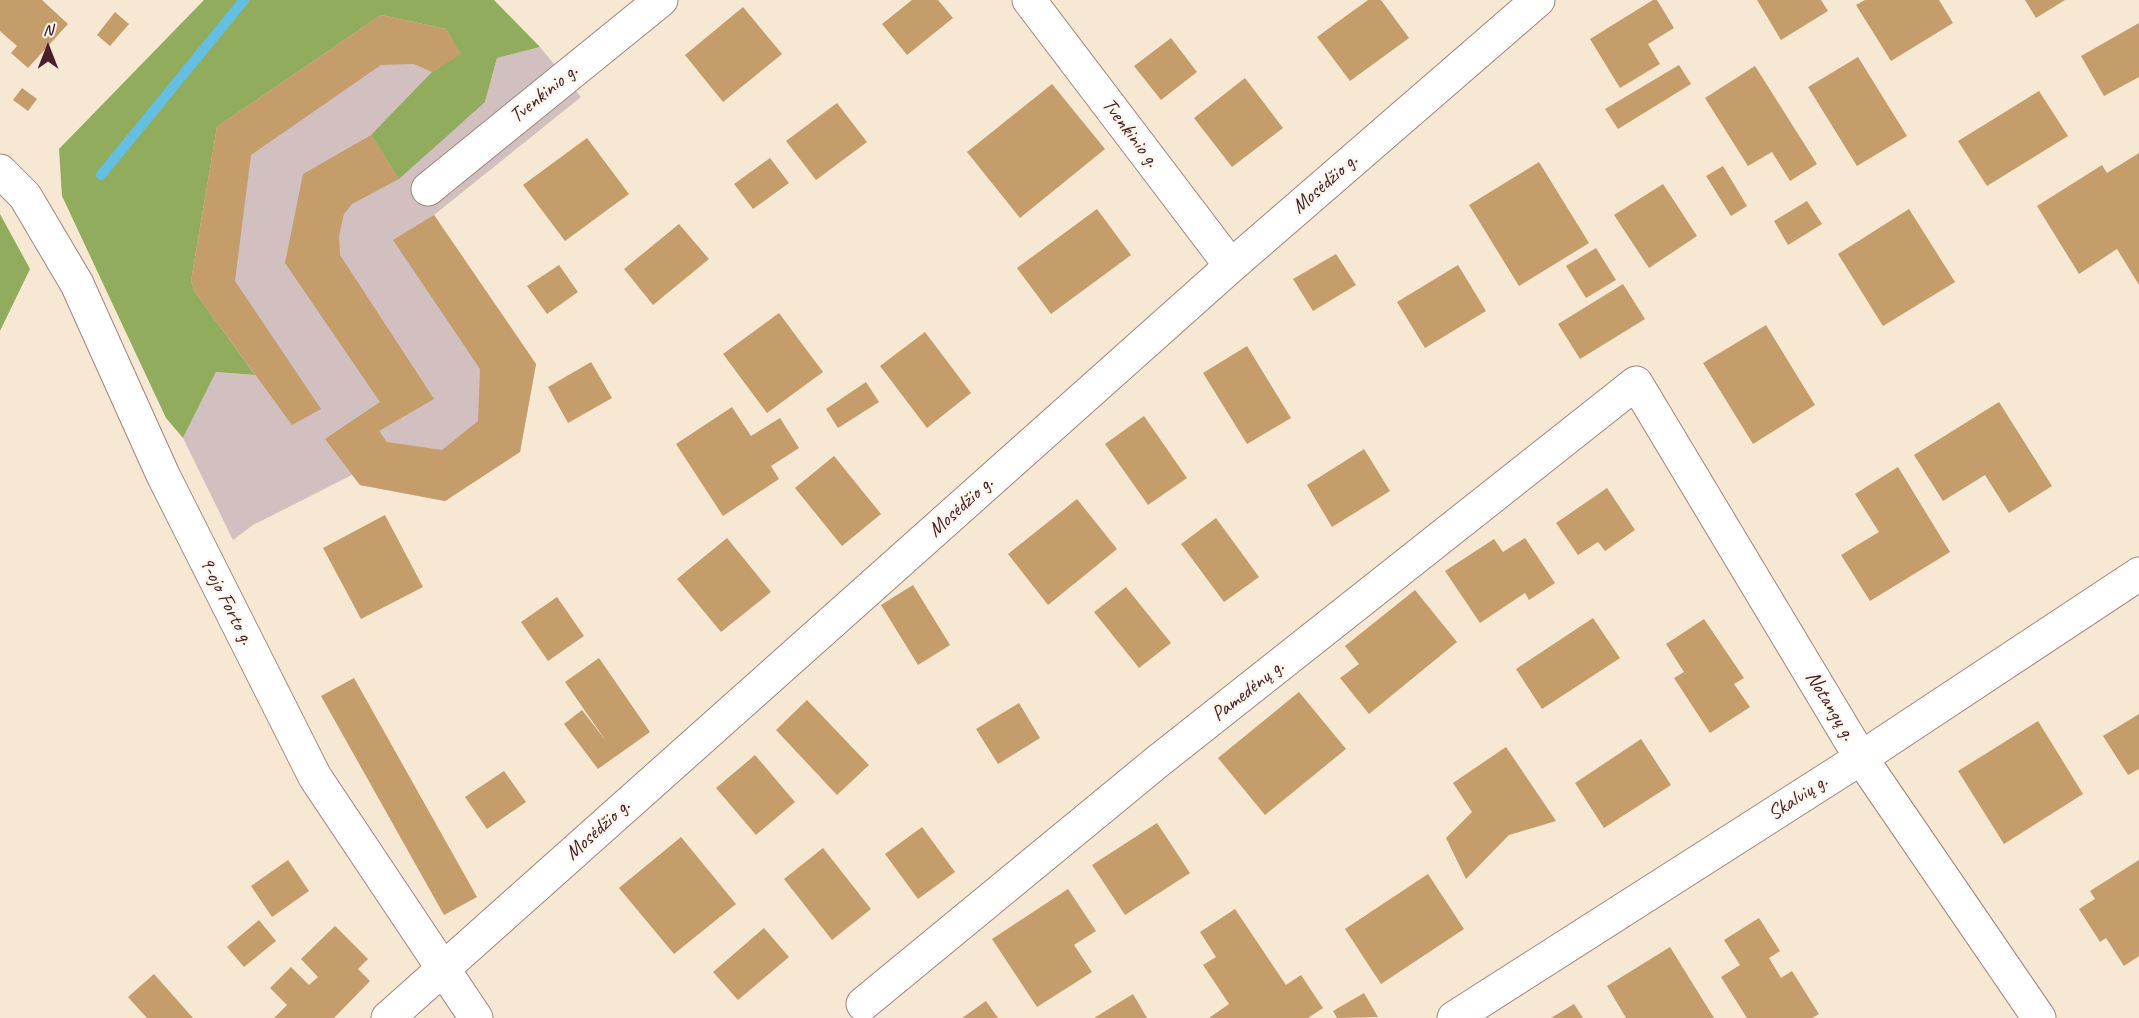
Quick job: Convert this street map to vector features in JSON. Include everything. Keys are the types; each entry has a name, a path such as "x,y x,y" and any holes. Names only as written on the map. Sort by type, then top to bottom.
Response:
{"street":[{"name":"Tvenkinio g.","path":"428,189 661,0"},
{"name":"Tvenkinio g.","path":"1029,0 1231,266"},
{"name":"Mosėdžio g.","path":"388,1018 1231,266 1538,0"},
{"name":"9-ojo Forto g.","path":"0,171 25,196 77,284 163,475 315,777 476,1018"},
{"name":"Notangų g.","path":"1636,383 1861,758 2039,1018"},
{"name":"Pamedėnų g.","path":"863,1004 1157,762 1636,383"},
{"name":"Skalvių g.","path":"1454,1018 1861,758 2139,574"}],"shaded area":[{"path":"381,15 446,29 485,102 497,58 540,47 581,97 434,215 536,364 520,452 445,501 360,485 352,475 253,525 233,540 183,438 216,372 254,375 195,292 191,281 217,127"}],"green space":[{"path":"204,0 494,0 540,47 497,58 485,102 399,179 371,135 432,72 460,54 446,29 381,15 217,127 191,281 195,292 255,375 216,372 183,438 166,418 62,196 59,149"},
{"path":"0,214 30,269 0,331"}],"building":[{"path":"0,0 42,0 68,24 28,68 11,53 17,46 0,31"},
{"path":"912,0 938,0 953,18 907,55 882,24"},
{"path":"1368,0 1381,0 1409,38 1350,81 1317,37"},
{"path":"1653,0 1657,0 1674,28 1648,44 1660,64 1620,88 1590,39"},
{"path":"1757,0 1821,0 1828,11 1781,40"},
{"path":"1865,0 1939,0 1953,23 1891,61 1856,5"},
{"path":"2025,0 2065,0 2036,18"},
{"path":"743,7 782,54 723,102 685,55"},
{"path":"115,12 129,24 110,46 97,35"},
{"path":"381,15 446,29 461,54 432,72 414,64 381,65 251,155 235,281 321,409 292,425 195,292 191,281 217,127"},
{"path":"2139,23 2139,77 2104,96 2081,56"},
{"path":"1171,38 1197,72 1161,100 1134,66"},
{"path":"1858,57 1907,136 1857,166 1808,87"},
{"path":"1679,65 1691,84 1618,129 1605,109"},
{"path":"1755,66 1817,164 1790,181 1772,152 1748,166 1705,98"},
{"path":"1245,78 1283,128 1232,167 1194,118"},
{"path":"1052,84 1105,149 1020,218 967,152"},
{"path":"22,88 37,99 28,111 13,100"},
{"path":"2039,91 2068,136 1987,186 1958,141"},
{"path":"837,103 867,142 816,180 786,141"},
{"path":"371,135 399,179 352,204 344,214 339,236 340,255 434,399 379,431 387,442 442,450 478,421 480,369 393,240 434,215 536,364 520,452 445,501 360,485 325,439 380,402 285,263 303,174"},
{"path":"587,138 629,194 565,241 523,185"},
{"path":"2139,153 2139,285 2117,249 2079,274 2037,206 2102,165 2107,173"},
{"path":"770,158 789,183 753,209 734,184"},
{"path":"1539,162 1589,243 1519,286 1469,205"},
{"path":"1723,166 1747,206 1731,216 1706,176"},
{"path":"1663,184 1697,236 1649,268 1614,215"},
{"path":"1807,201 1822,224 1788,245 1774,221"},
{"path":"1097,209 1131,255 1051,314 1017,268"},
{"path":"1909,209 1955,282 1883,326 1838,254"},
{"path":"679,224 709,259 653,305 624,269"},
{"path":"1596,248 1616,280 1586,298 1566,266"},
{"path":"1336,254 1356,285 1313,311 1293,279"},
{"path":"559,265 578,292 547,314 527,286"},
{"path":"1458,265 1486,311 1425,348 1397,302"},
{"path":"1623,284 1645,319 1580,359 1558,324"},
{"path":"779,313 823,372 767,413 723,354"},
{"path":"1766,325 1815,405 1753,444 1703,363"},
{"path":"925,332 971,393 927,428 880,366"},
{"path":"1247,346 1291,418 1247,444 1203,373"},
{"path":"591,362 612,398 568,423 548,387"},
{"path":"866,382 879,402 838,428 826,409"},
{"path":"1999,402 2052,486 2009,513 1985,475 1943,501 1914,455"},
{"path":"732,407 751,436 780,418 799,448 771,466 779,479 723,516 676,444"},
{"path":"1144,416 1187,478 1148,505 1105,444"},
{"path":"1364,449 1390,491 1332,527 1307,485"},
{"path":"834,456 881,514 842,546 795,488"},
{"path":"1898,467 1950,552 1870,601 1841,555 1879,532 1855,494"},
{"path":"1607,488 1635,530 1605,551 1598,542 1578,555 1556,523"},
{"path":"1077,499 1117,549 1048,605 1008,554"},
{"path":"385,515 423,587 361,619 323,548"},
{"path":"1216,518 1259,577 1224,602 1181,544"},
{"path":"727,538 771,592 721,632 677,579"},
{"path":"1525,538 1555,583 1529,600 1525,593 1480,623 1445,571 1494,539 1503,552"},
{"path":"913,585 950,645 918,665 881,605"},
{"path":"1126,587 1171,643 1139,668 1094,612"},
{"path":"1415,590 1457,642 1369,714 1340,678 1359,664 1345,646"},
{"path":"557,597 584,636 548,661 521,622"},
{"path":"1593,618 1620,658 1542,709 1516,669"},
{"path":"1704,619 1744,678 1734,684 1750,707 1710,733 1674,678 1684,672 1666,644"},
{"path":"599,658 650,732 598,769 564,724 582,710 606,741 565,682"},
{"path":"354,678 477,897 444,915 321,696"},
{"path":"1299,692 1346,749 1265,815 1218,758"},
{"path":"807,700 869,765 837,795 776,730"},
{"path":"1019,703 1040,738 998,764 976,729"},
{"path":"2139,714 2139,769 2128,775 2103,736"},
{"path":"2038,721 2083,794 2004,844 1958,771"},
{"path":"1641,739 1671,785 1604,828 1575,783"},
{"path":"1506,747 1556,821 1509,835 1466,879 1446,838 1472,812 1453,783"},
{"path":"755,755 795,802 756,835 716,788"},
{"path":"504,771 526,802 487,829 465,797"},
{"path":"1157,823 1190,873 1125,915 1092,865"},
{"path":"922,827 955,872 918,899 885,854"},
{"path":"681,837 736,904 674,954 619,888"},
{"path":"823,848 871,909 832,940 784,879"},
{"path":"288,860 309,891 272,917 251,886"},
{"path":"2139,860 2139,956 2124,966 2106,938 2100,942 2079,909 2095,899 2090,891"},
{"path":"1428,874 1464,929 1381,984 1345,929"},
{"path":"1068,889 1096,931 1074,945 1092,972 1037,1007 992,939"},
{"path":"1235,909 1286,985 1301,975 1323,1008 1308,1018 1209,1018 1229,1004 1203,965 1216,957 1200,932"},
{"path":"1759,918 1780,951 1769,958 1781,978 1792,971 1819,1014 1812,1018 1747,1018 1721,977 1740,965 1724,940"},
{"path":"259,920 276,941 244,967 227,947"},
{"path":"335,926 368,959 358,969 370,981 334,1018 274,1018 287,1005 270,988 291,967 309,985 318,977 301,959"},
{"path":"764,928 789,957 738,1000 713,972"},
{"path":"1670,947 1714,1018 1626,1018 1607,986"},
{"path":"154,974 193,1018 147,1018 128,997"},
{"path":"1364,993 1378,1017 1337,1018 1333,1011"},
{"path":"1133,994 1147,1018 1094,1018"},
{"path":"986,1001 998,1018 962,1018"},
{"path":"1574,1004 1583,1018 1551,1018"}],"waterway":[{"path":"101,175 244,0"}]}
